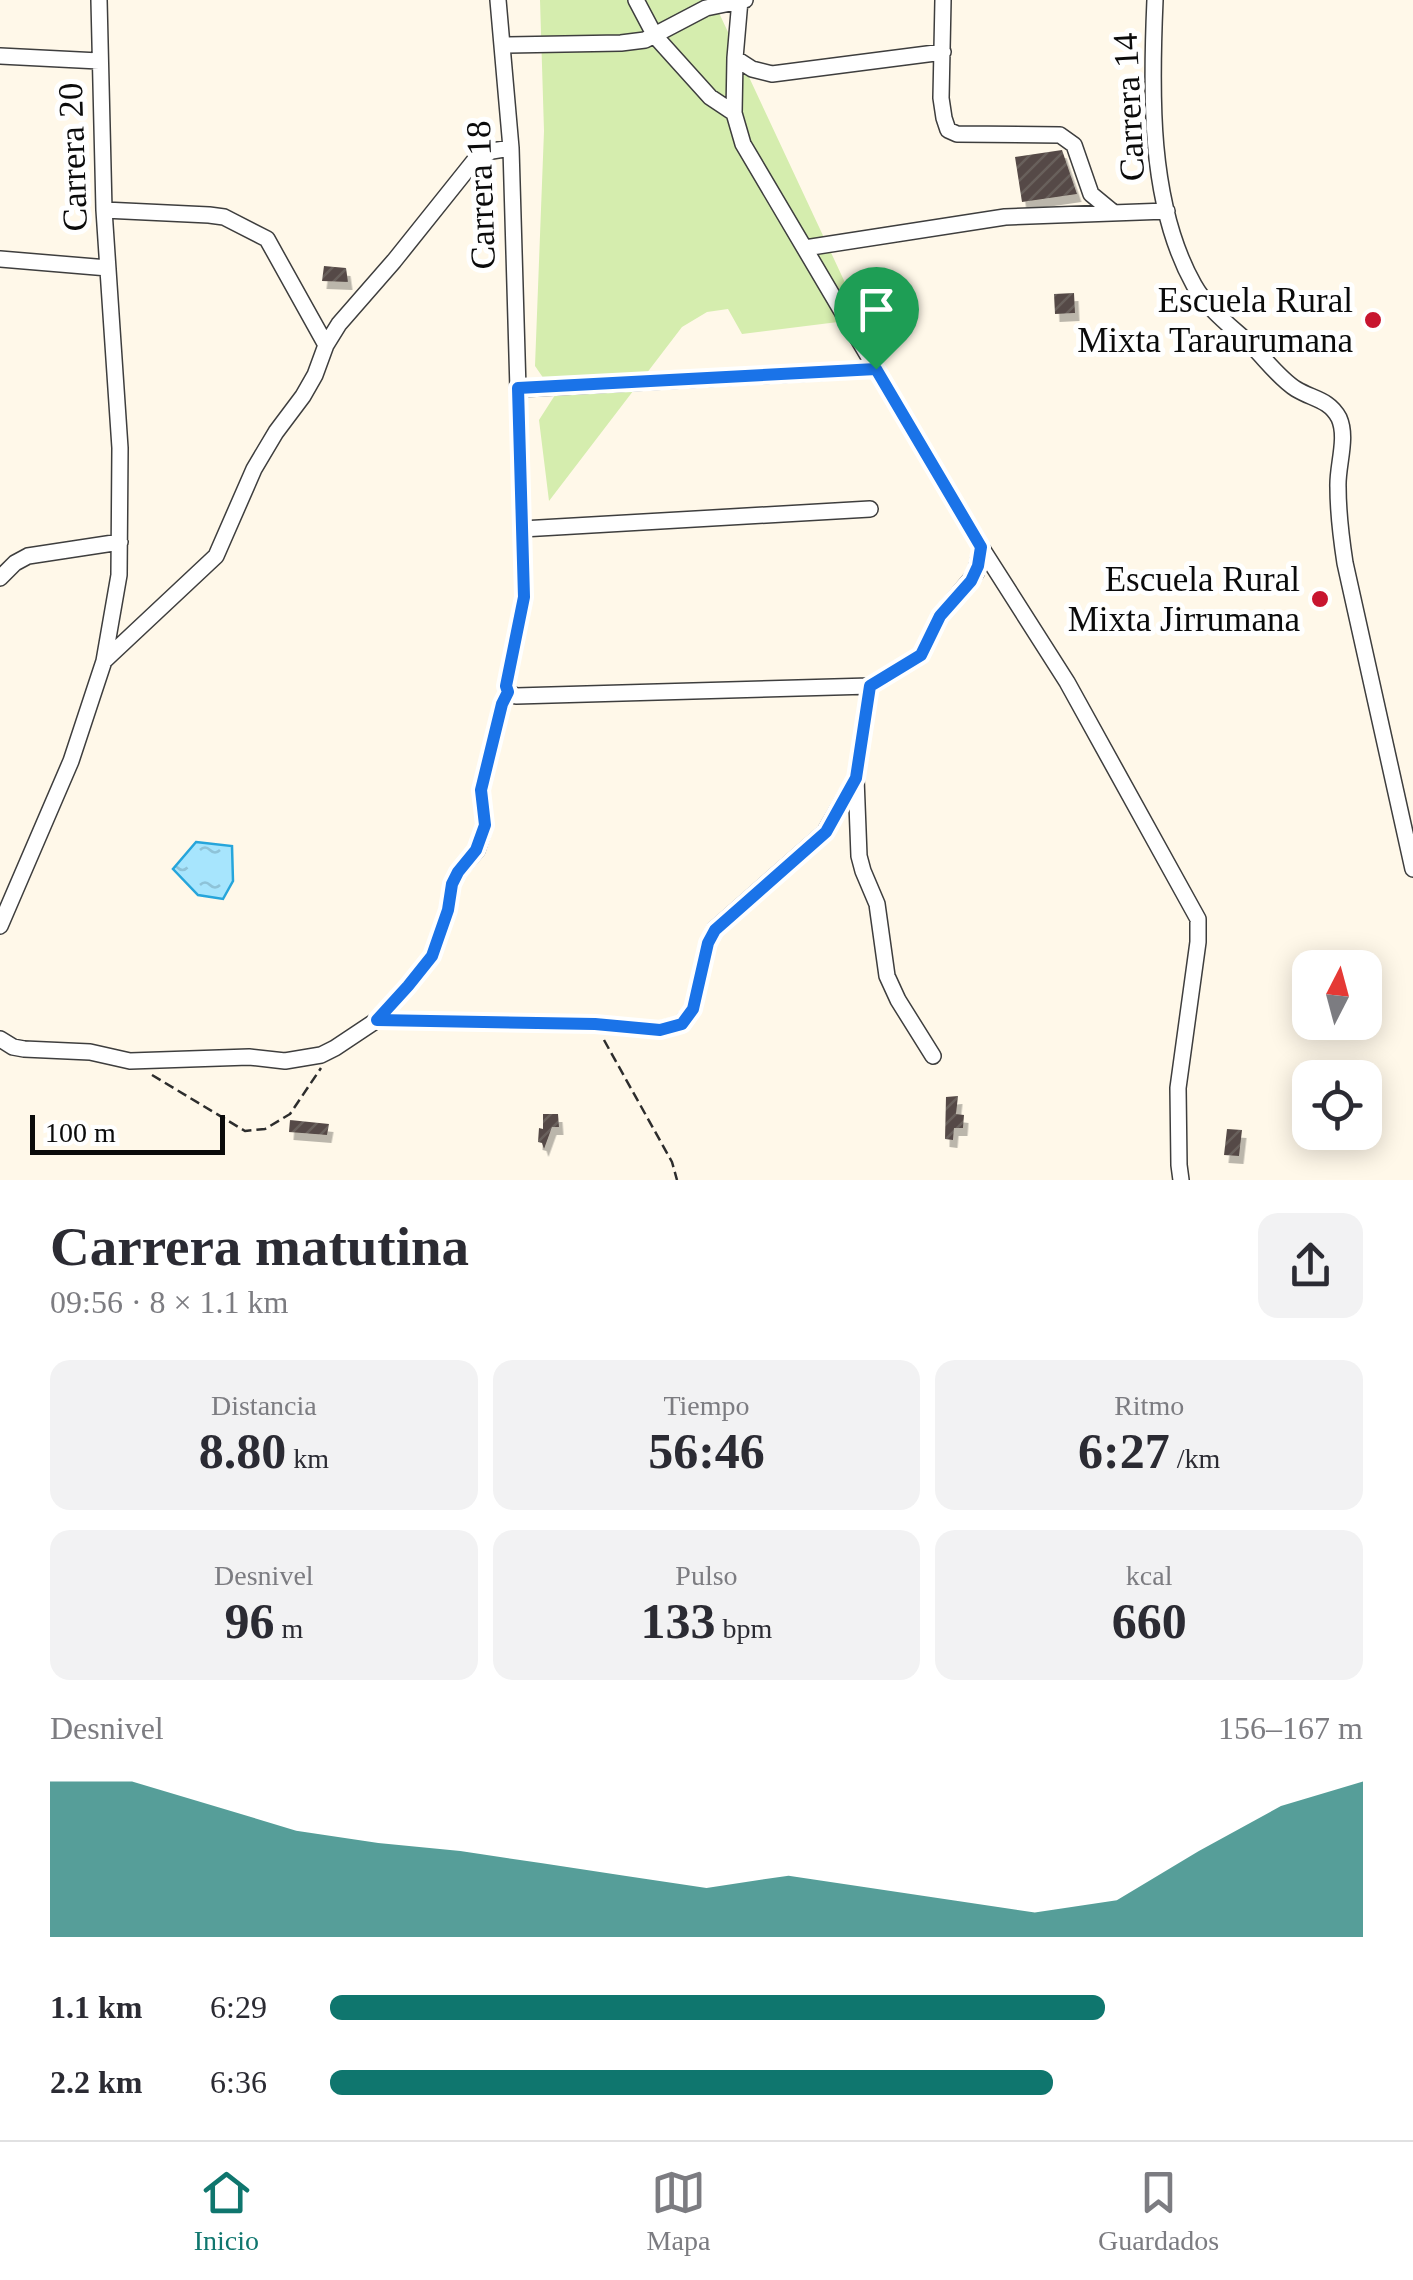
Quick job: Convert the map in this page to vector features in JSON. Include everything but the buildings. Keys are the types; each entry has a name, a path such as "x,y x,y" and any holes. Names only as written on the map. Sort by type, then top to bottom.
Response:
{"street":[{"name":"Carrera 20","path":"0,926 72,761 104,661 120,575 120,448 104,210 99,0"},
{"name":"Carrera 18","path":"0,1039 24,1050 90,1052 130,1062 249,1057 285,1061 321,1055 377,1020 432,956 448,910 452,884 476,850 485,825 481,790 508,692 524,597 510,148 498,0"},
{"path":"636,0 655,36 710,96 734,114"},
{"path":"503,45 645,40 706,8 741,0 734,114 743,144 981,547 1067,682 1198,919 1178,1088 1181,1180"},
{"path":"942,0 941,98 948,130 957,134 1060,135 1074,146 1091,194 1114,213"},
{"name":"Carrera 14","path":"1155,0 1155,139 1178,250 1204,300 1295,388 1322,400 1338,416 1341,426 1337,482 1345,563 1413,868"},
{"path":"735,58 752,69 772,74 943,52"},
{"path":"0,56 99,61"},
{"path":"104,661 216,556 254,469 315,375 339,324 474,161 492,151 510,148"},
{"path":"104,210 224,217 267,238 326,345"},
{"path":"805,248 1005,217 1167,211"},
{"path":"0,260 108,268"},
{"path":"518,388 876,369"},
{"path":"522,530 870,509"},
{"path":"0,578 28,556 120,542"},
{"path":"508,692 516,696 870,686 921,655 940,616 971,581 981,547"},
{"path":"870,686 856,778 859,856 877,904 887,976 932,1056"},
{"path":"377,1020 595,1024 660,1030 682,1024 693,1009 708,943 715,930 826,832 856,778"}],"path":[{"path":"595,1024 672,1162 676,1180"},
{"path":"130,1062 246,1131 265,1129 290,1114 334,1048"}],"green space":[{"path":"540,0 713,0 862,319 742,334 728,309 707,312 682,327 549,501 539,420 555,395 535,366 544,131"}],"water":[{"path":"196,842 232,846 233,881 223,899 198,895 173,869"}],"place":[{"name":"Escuela Rural Mixta Taraurumana","path":"1373,320"},
{"name":"Escuela Rural Mixta Jirrumana","path":"1320,599"}],"route":[{"path":"876,369 981,547 978,566 971,581 940,616 921,655 870,686 856,778 826,832 715,930 708,943 693,1009 682,1024 660,1030 595,1024 377,1020 432,956 448,910 452,884 476,850 485,825 481,790 508,692 524,597 518,388 876,369"}]}
